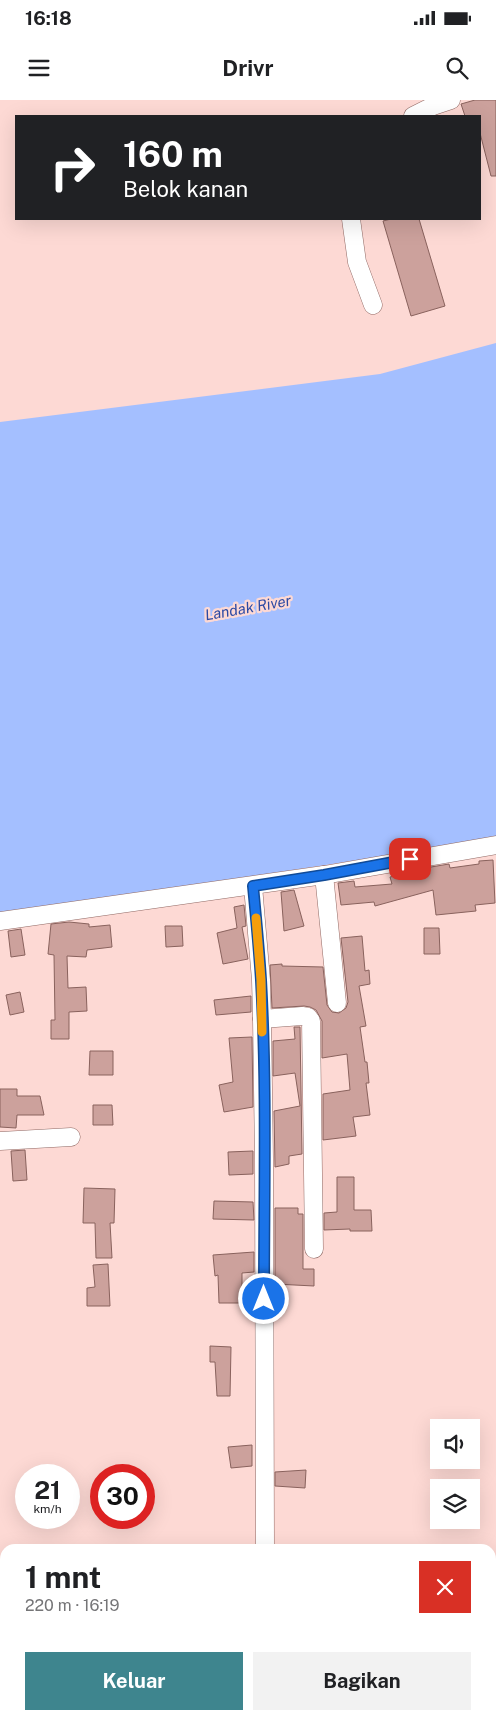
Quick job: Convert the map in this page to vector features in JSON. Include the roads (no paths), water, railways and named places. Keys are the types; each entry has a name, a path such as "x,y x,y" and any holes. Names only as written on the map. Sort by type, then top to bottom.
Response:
{"street":[{"path":"415,115 451,100"},
{"path":"351,220 358,262 373,305"},
{"path":"0,921 253,886 496,845"},
{"path":"324,875 337,1003"},
{"path":"253,886 261,980 262,1019 265,1544"},
{"path":"262,1019 302,1016 308,1017 311,1021 314,1249"},
{"path":"0,1141 71,1137"}],"water":[{"name":"Landak River","path":"496,343 496,837 13,913 0,913 0,422 380,374"}]}
